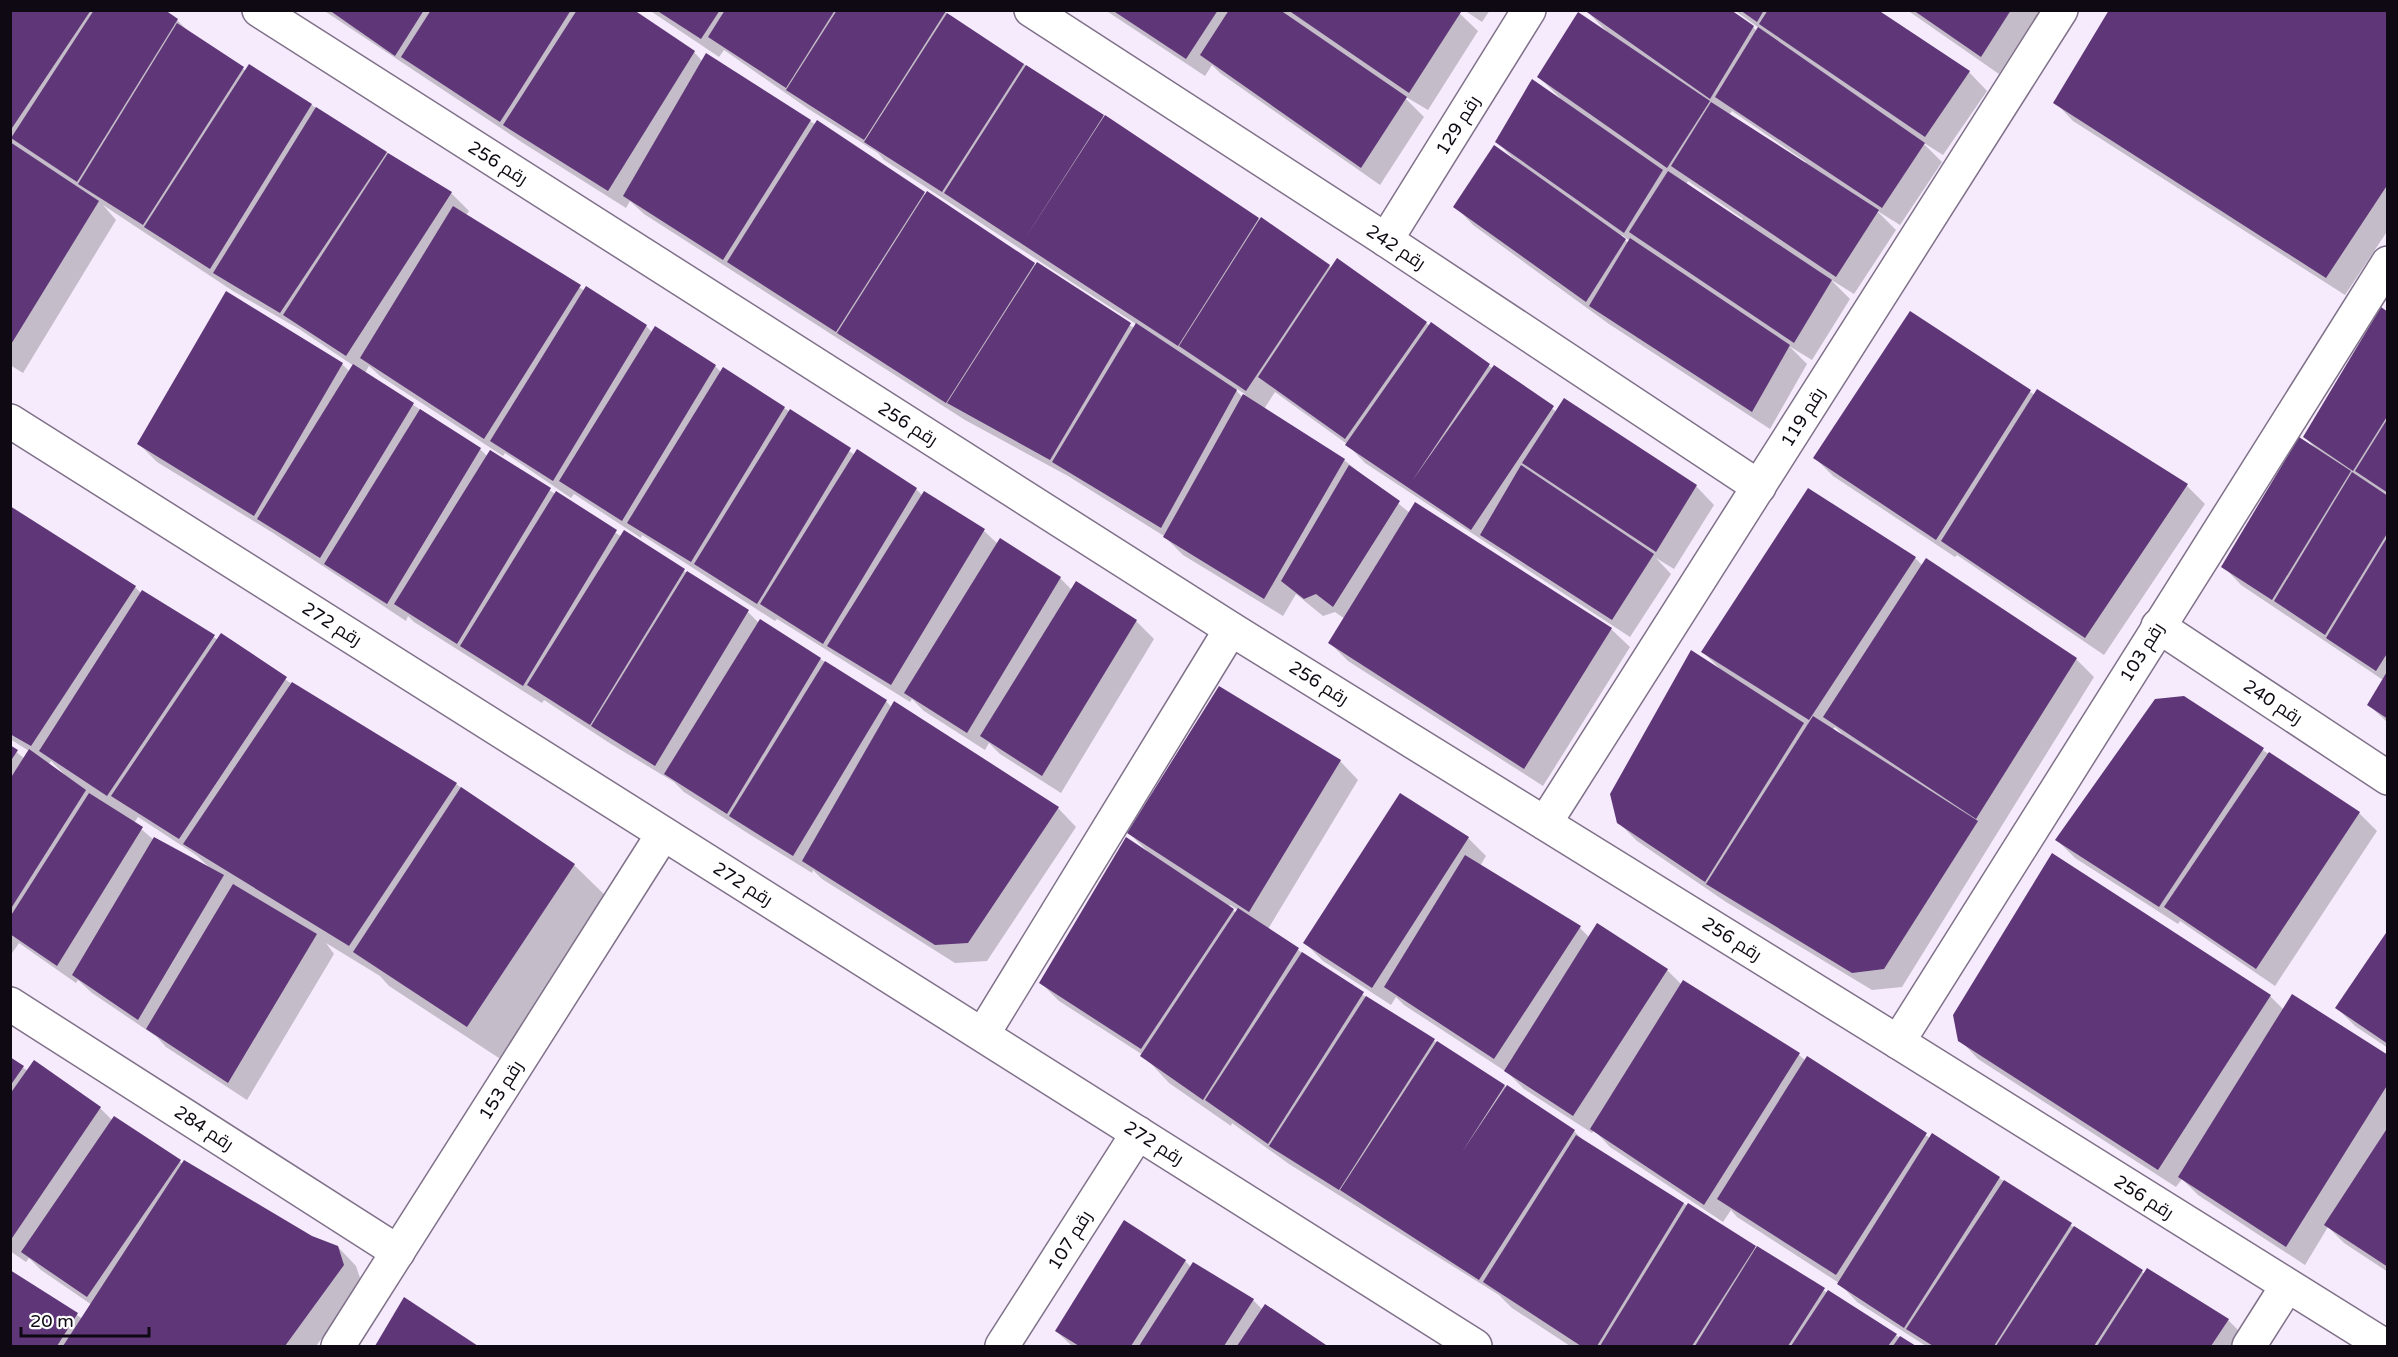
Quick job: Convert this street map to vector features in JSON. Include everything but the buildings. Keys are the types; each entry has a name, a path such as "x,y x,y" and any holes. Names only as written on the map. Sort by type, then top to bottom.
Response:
{"street":[{"name":"رقم 256","path":"259,10 1231,629 2385,1347"},
{"name":"رقم 242","path":"1031,10 1386,240 1759,487"},
{"name":"رقم 129","path":"1386,240 1529,10"},
{"name":"رقم 119","path":"1545,823 2061,10"},
{"name":"رقم 103","path":"1898,1042 2388,263"},
{"name":"رقم 272","path":"10,421 1475,1347"},
{"name":"رقم 240","path":"2158,626 2388,778"},
{"path":"983,1034 1231,629"},
{"name":"رقم 153","path":"338,1347 663,834"},
{"name":"رقم 284","path":"10,1004 398,1252"},
{"name":"رقم 107","path":"1002,1347 1138,1132"},
{"path":"2249,1347 2287,1286"}]}
